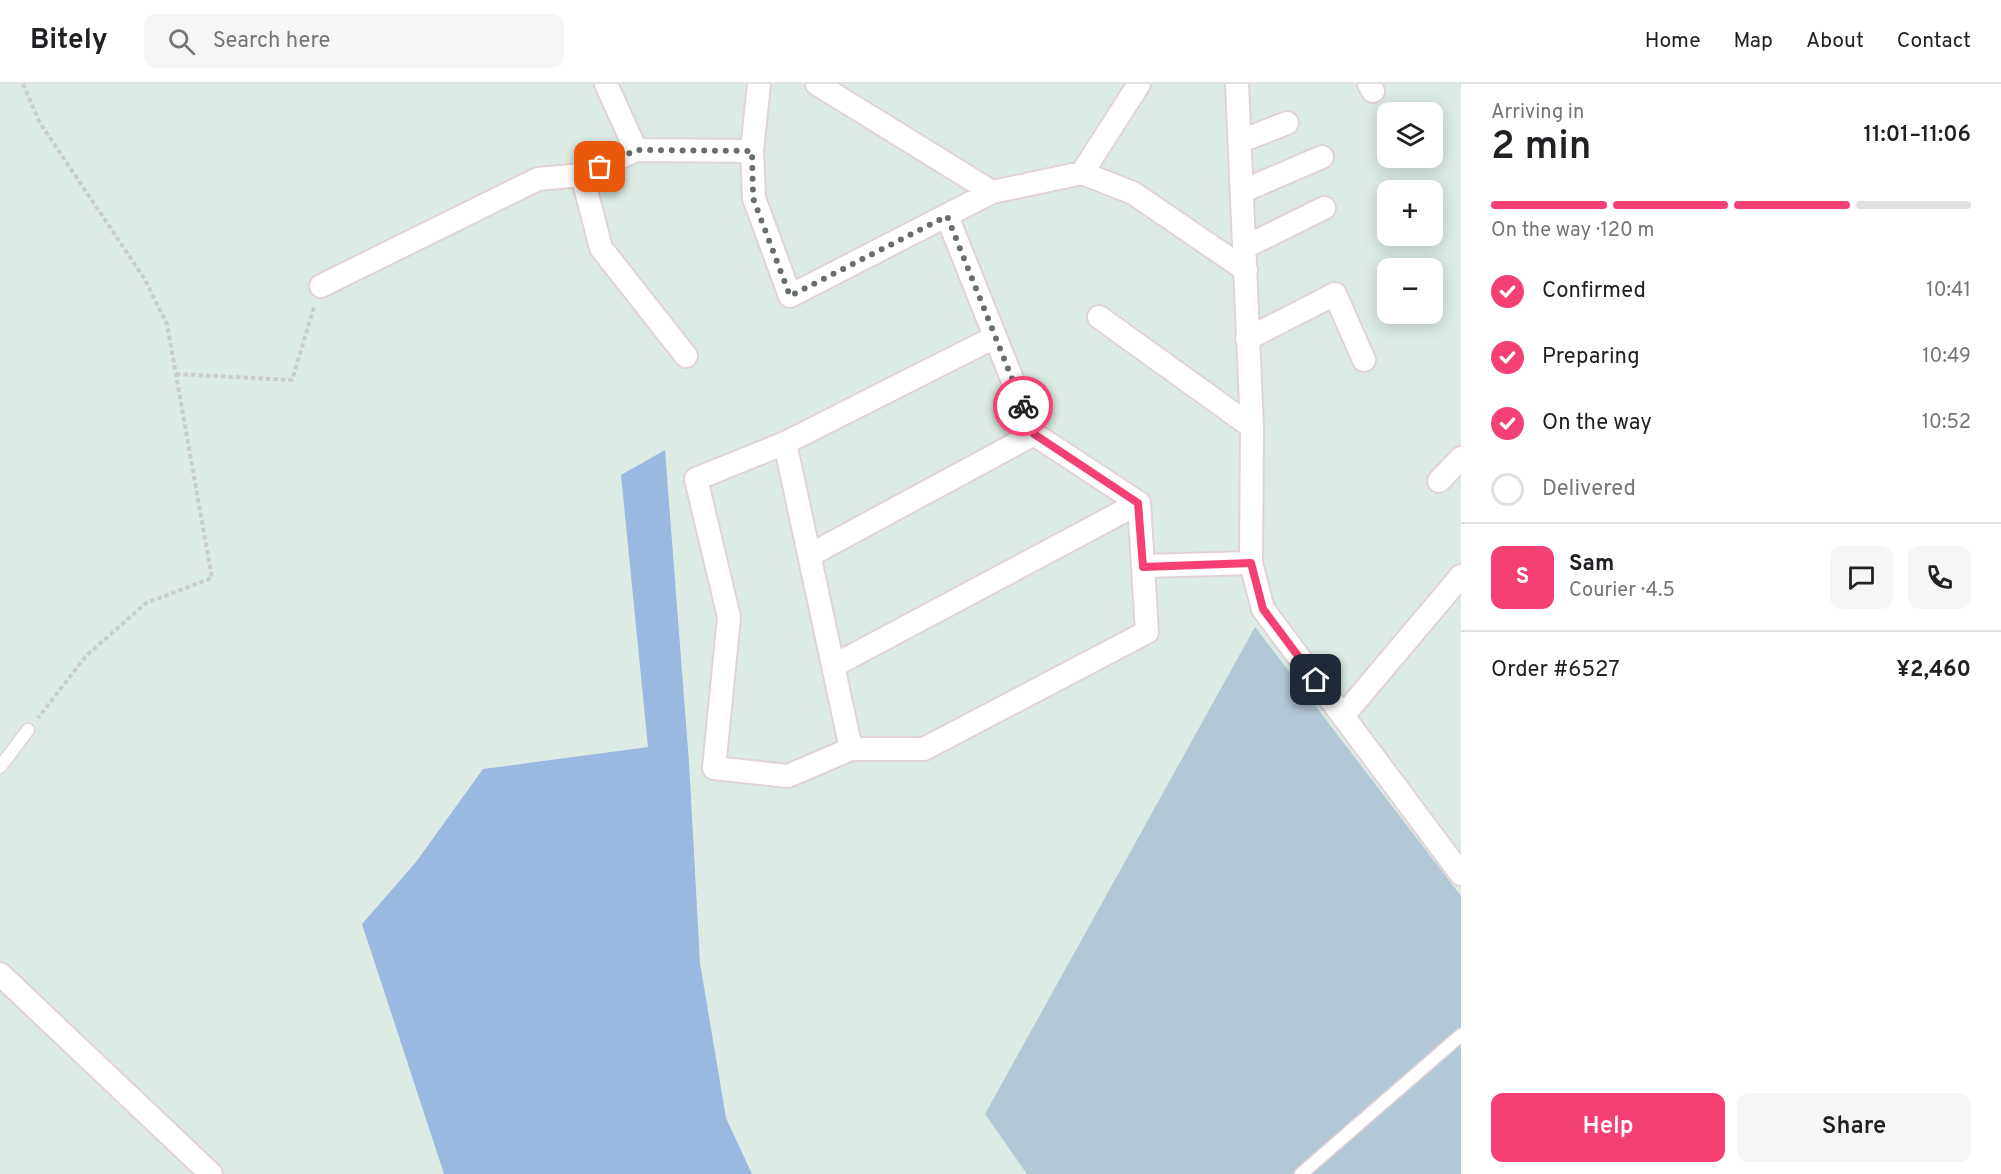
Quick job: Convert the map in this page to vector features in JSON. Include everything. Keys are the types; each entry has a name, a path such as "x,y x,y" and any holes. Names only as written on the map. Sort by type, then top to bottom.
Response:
{"street":[{"path":"606,84 636,150"},
{"path":"759,84 752,151 753,198 790,296 992,192 1082,173 1133,193 1246,270"},
{"path":"817,84 992,192"},
{"path":"1237,84 1252,427 1251,563 1263,609 1461,874"},
{"path":"1082,173 1136,85"},
{"path":"1241,141 1287,123"},
{"path":"321,286 538,179 582,175 636,150 752,151"},
{"path":"1243,191 1322,157"},
{"path":"582,175 602,248 686,356"},
{"path":"1245,247 1324,208"},
{"path":"947,216 1034,434 1138,503"},
{"path":"1247,339 1335,294 1364,360"},
{"path":"1100,317 1252,427"},
{"path":"995,337 785,443 696,479 729,617 714,768 788,776 851,749 924,749 1147,632 1138,503"},
{"path":"810,555 1034,434"},
{"path":"785,443 851,749"},
{"path":"833,666 1138,503"},
{"path":"1143,567 1251,563"},
{"path":"1343,716 1461,576"},
{"path":"0,974 211,1174"}],"lane":[{"path":"0,767 28,730"},
{"path":"1300,1174 1461,1035"}],"path":[{"path":"23,84 40,123 144,278 167,324 212,578 146,603 86,656 28,730"},
{"path":"176,374 292,380 321,286"}],"shaded area":[{"path":"665,450 689,762 700,963 726,1118 752,1174 444,1174 362,924 416,862 483,769 648,747 621,475"},
{"path":"1255,627 1461,896 1461,1174 1027,1174 985,1114"}],"way so far":[{"path":"600,167 636,150 752,151 753,198 790,296 947,216 1023,406"}],"route":[{"path":"1023,406 1034,434 1138,503 1143,567 1251,563 1263,609 1316,680"}]}
